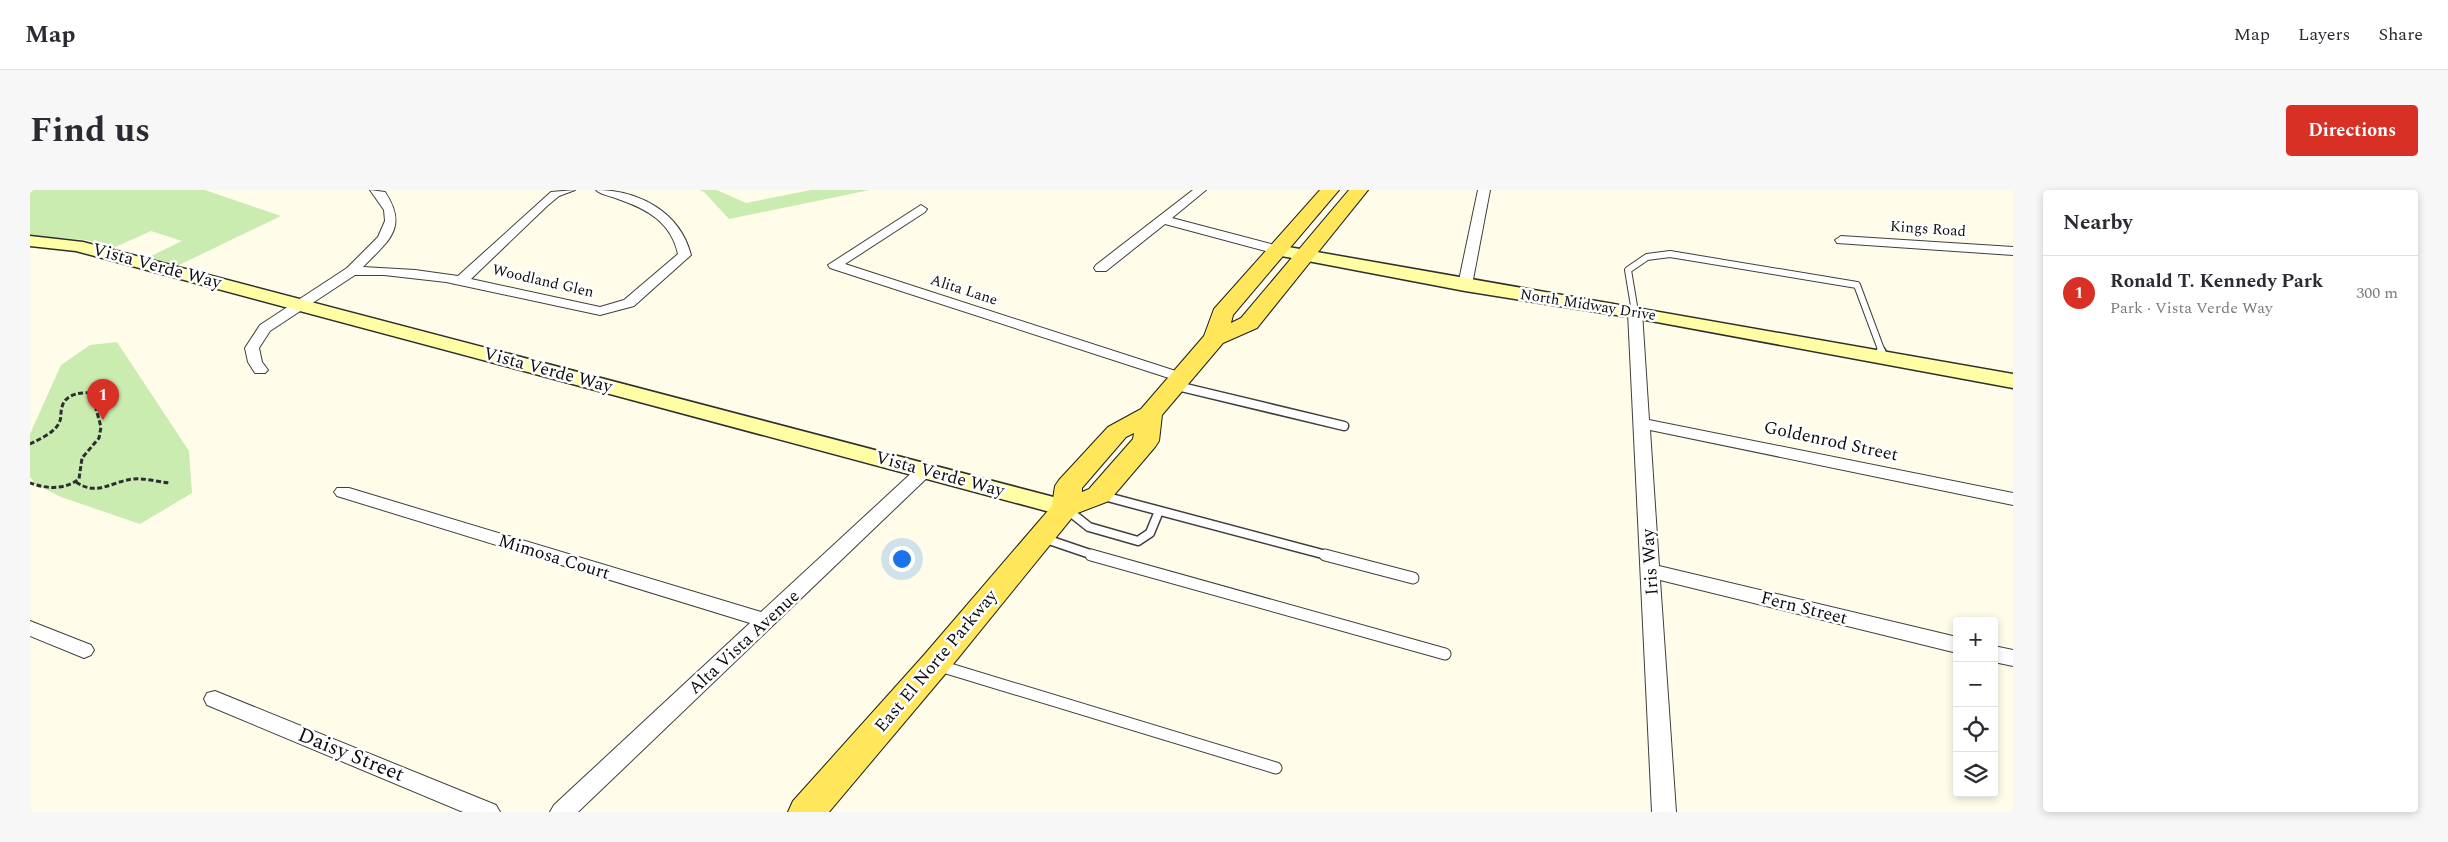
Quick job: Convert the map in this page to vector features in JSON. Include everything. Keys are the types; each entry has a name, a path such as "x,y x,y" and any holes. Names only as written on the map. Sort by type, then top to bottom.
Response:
{"main road":[{"name":"East El Norte Parkway","path":"1215,338 1222,314 1330,190"},
{"name":"East El Norte Parkway","path":"806,812 935,664 1065,508 1069,486 1117,432 1150,414 1215,338 1249,323 1359,190"},
{"name":"East El Norte Parkway","path":"1099,496 1146,441 1150,414"},
{"path":"1065,508 1099,496"}],"street":[{"path":"260,370 255,362 252,348 265,328 288,311 352,271 384,238 391,221 390,210 381,194 376,190"},
{"path":"463,280 543,204 555,194 570,190"},
{"name":"Woodland Glen","path":"352,271 378,270 463,280 600,311 620,308 678,264 685,255 683,240 660,214 639,201 602,190"},
{"path":"1101,268 1200,190"},
{"path":"1464,285 1484,190"},
{"name":"Alita Lane","path":"921,209 836,265 1177,381"},
{"name":"North Midway Drive","path":"1164,220 1305,256 1464,285 1635,312 2013,381"},
{"name":"Kings Road","path":"1841,240 2013,251"},
{"name":"Vista Verde Way","path":"30,241 77,246 302,304 1065,508"},
{"name":"Iris Way","path":"1635,312 1651,571 1669,810"},
{"name":"Goldenrod Street","path":"1641,423 2013,499"},
{"name":"Alta Vista Avenue","path":"562,812 766,622 924,471"},
{"name":"Mimosa Court","path":"343,492 766,622"},
{"name":"Fern Street","path":"1651,571 1953,644"},
{"path":"30,628 84,650"},
{"path":"1998,655 2013,658"},
{"name":"Daisy Street","path":"215,699 488,812"}],"lane":[{"path":"1635,312 1628,270 1641,258 1670,254 1857,285 1884,358"},
{"path":"1177,381 1344,426"},
{"path":"1099,496 1413,578"},
{"path":"1065,508 1089,527 1138,540 1146,538 1151,534 1159,511"},
{"path":"1040,538 1071,549 1446,654"},
{"path":"935,664 1276,768"}],"path":[{"path":"30,444 59,425 63,415 62,406 67,398 79,393 96,394 95,405 101,427 100,438 82,458 79,479 72,486 58,489 30,483"},
{"path":"76,482 85,488 97,489 134,478 170,483"}],"green space":[{"path":"30,190 205,190 281,216 179,265 147,258 182,241 151,231 113,248 86,240 30,236"},
{"path":"699,190 717,190 746,203 811,190 870,190 729,219 704,192"},
{"path":"117,342 189,451 192,493 140,524 61,497 35,484 30,477 30,434 61,365 90,345"}],"place":[{"name":"Ronald T. Kennedy Park","path":"103,420"}]}
